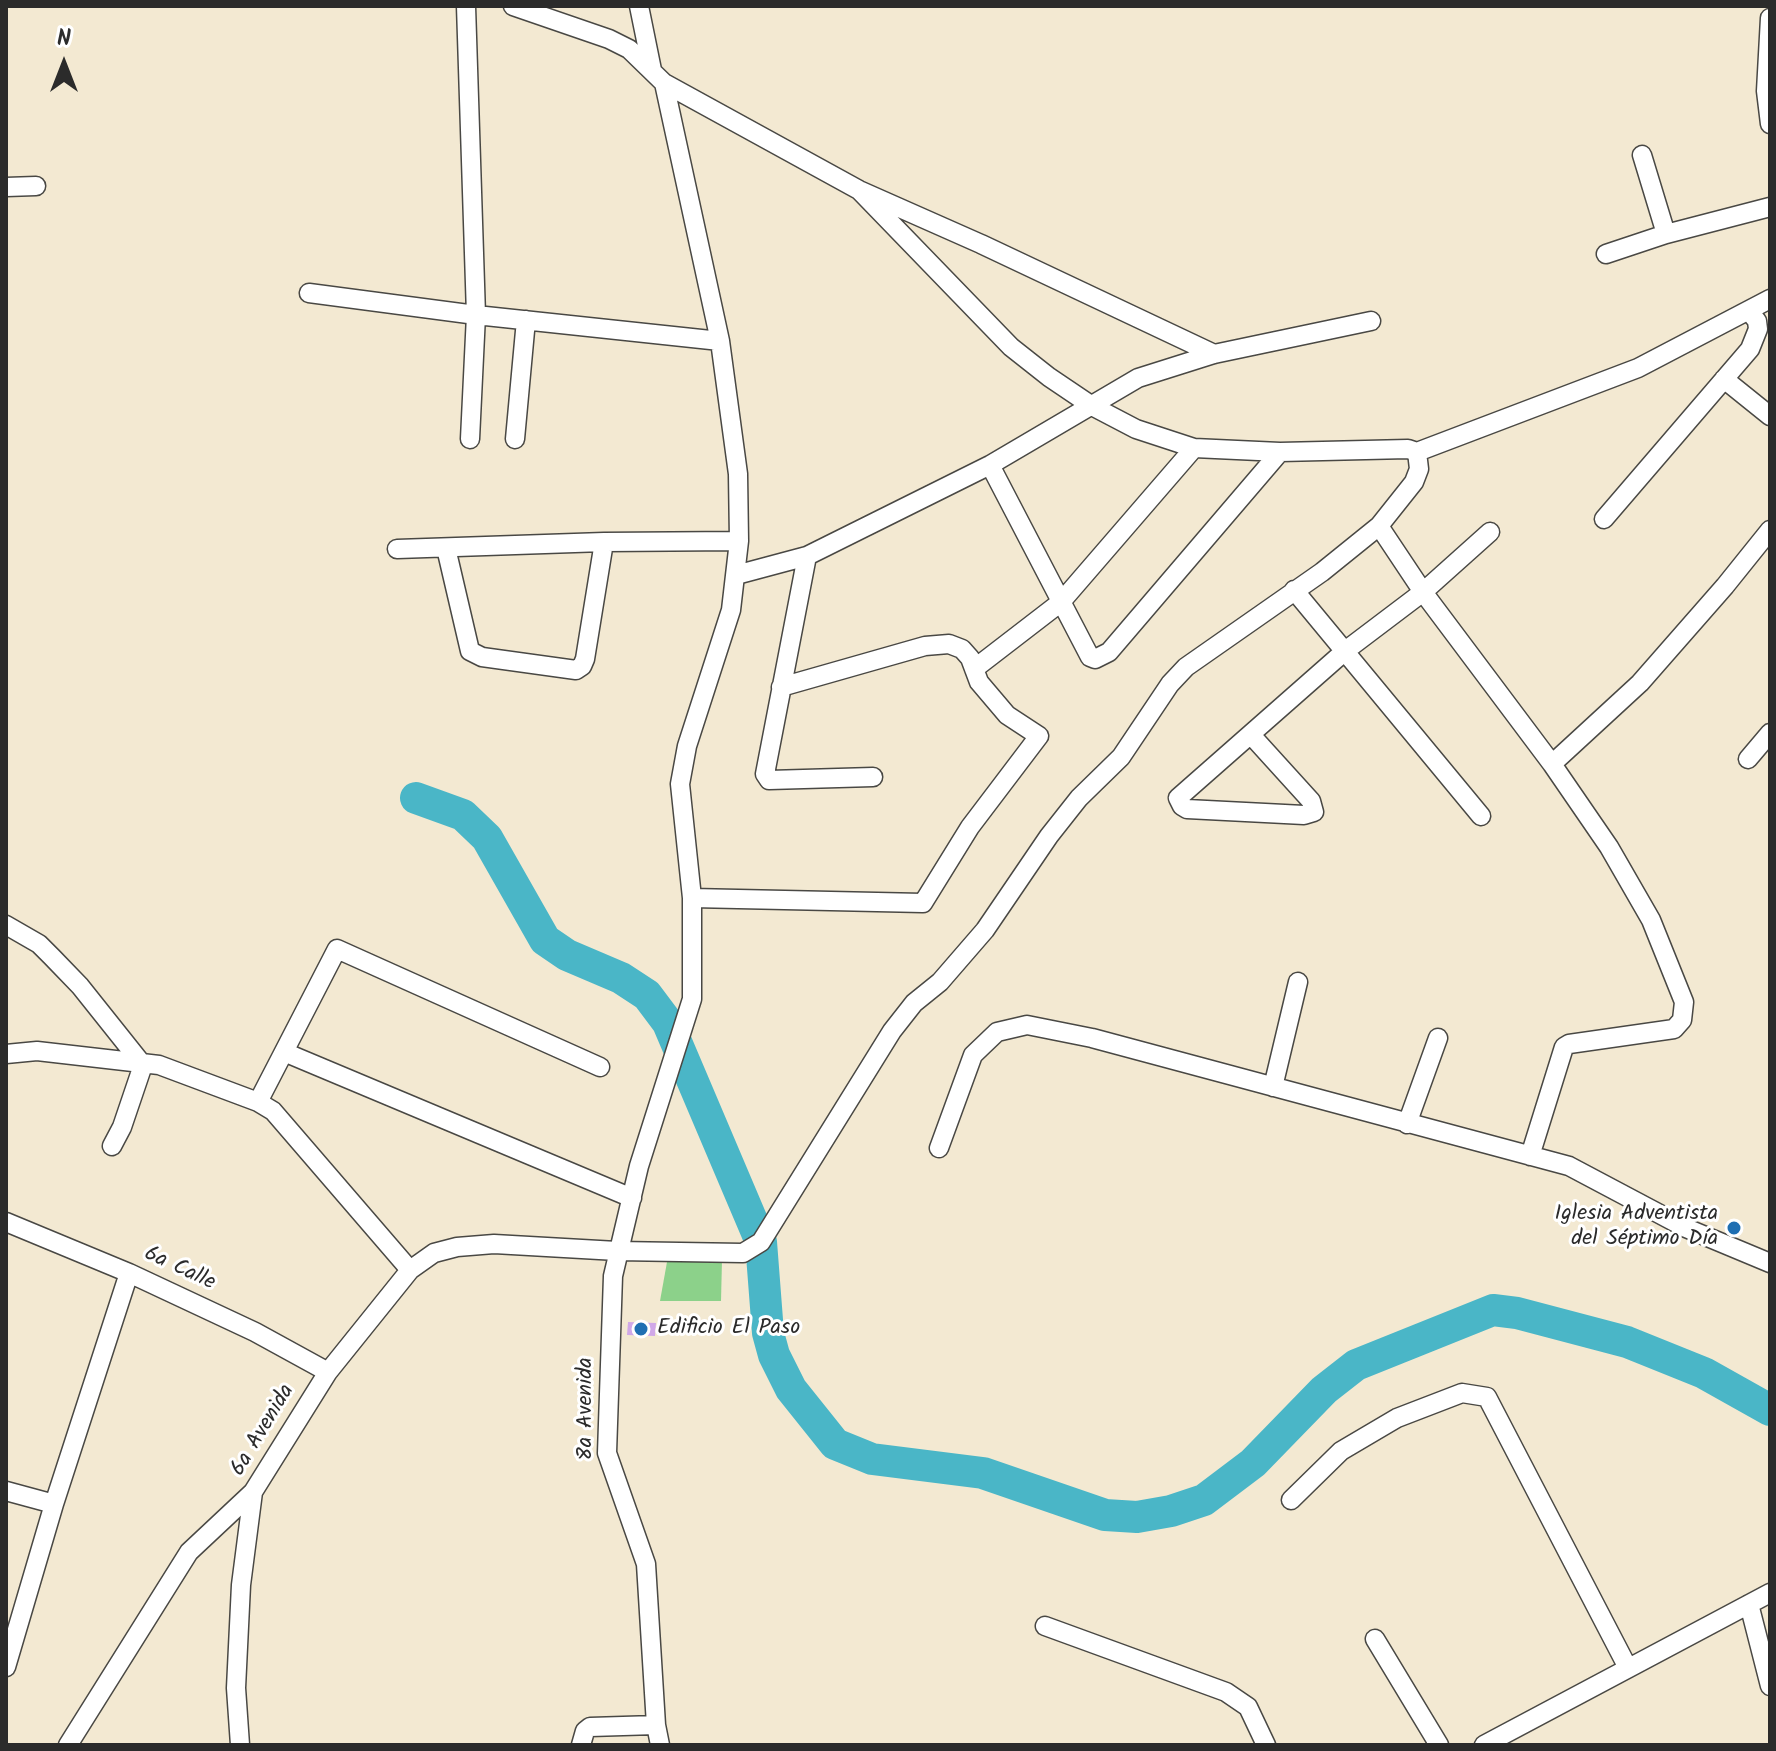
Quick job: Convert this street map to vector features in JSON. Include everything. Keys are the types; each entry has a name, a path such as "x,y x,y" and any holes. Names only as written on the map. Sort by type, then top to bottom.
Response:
{"street":[{"path":"466,6 476,315 470,439"},
{"path":"513,6 609,39 629,49 658,76 859,190 1214,354"},
{"name":"8a Avenida","path":"639,6 720,341 738,474 739,541 731,610 687,746 680,784 692,898 692,999 639,1166 613,1276 607,1453 646,1564 656,1725 660,1745"},
{"path":"1770,18 1766,91 1770,124"},
{"path":"1642,155 1666,234"},
{"path":"6,187 36,186"},
{"path":"859,190 1011,347 1049,377 1092,406 1136,429 1194,448 1280,452 1408,449 1417,452 1638,368 1770,299"},
{"path":"1606,254 1666,234 1770,207"},
{"path":"309,293 476,315 720,341"},
{"path":"1604,519 1750,349 1758,329 1757,321 1749,311"},
{"path":"515,439 526,320"},
{"path":"736,575 807,556 990,465 1138,378 1214,354 1371,321"},
{"path":"1724,379 1770,416"},
{"path":"974,669 1061,602 1194,448"},
{"path":"990,465 1090,657 1100,658 1109,652 1280,452"},
{"path":"6,1054 37,1051 159,1065 258,1102 273,1111 410,1270 434,1253 457,1247 494,1244 617,1251 743,1253 761,1242 892,1031 914,1003 940,982 985,930 1049,836 1079,798 1121,757 1170,684 1186,667 1322,572 1379,526 1414,482 1419,469 1417,452"},
{"path":"1379,526 1423,592 1552,764 1609,847 1651,920 1682,995 1682,1020 1674,1029 1564,1047 1530,1156"},
{"path":"1552,764 1640,683 1770,530"},
{"path":"1252,736 1311,801 1314,812 1304,815 1187,809 1182,806 1178,798 1345,651 1423,592 1490,532"},
{"path":"397,549 739,541"},
{"path":"446,548 470,651 482,657 576,670 585,659 604,542"},
{"path":"807,556 765,774 769,780 873,777"},
{"path":"1294,590 1481,816"},
{"path":"692,898 923,903 970,827 1039,736 999,707 979,682 970,658 962,649 949,644 936,644 781,687"},
{"path":"1748,759 1770,733"},
{"path":"6,925 39,944 52,957 80,986 143,1065"},
{"path":"258,1102 337,949 600,1067"},
{"path":"1273,1087 1298,982"},
{"path":"939,1148 973,1055 997,1032 1027,1025 1092,1038 1569,1166 1686,1228 1770,1263"},
{"path":"1407,1124 1438,1038"},
{"path":"284,1052 632,1198"},
{"path":"112,1146 122,1127 143,1065"},
{"name":"6a Calle","path":"6,1222 129,1273 255,1332 328,1372"},
{"name":"6a Avenida","path":"240,1745 236,1688 240,1600 253,1492 328,1372 410,1270"},
{"path":"6,1667 54,1504 129,1273"},
{"path":"1291,1500 1341,1451 1397,1418 1462,1393 1487,1397 1628,1668"},
{"path":"6,1491 54,1504"},
{"path":"68,1745 189,1552 253,1492"},
{"path":"1484,1745 1520,1736 1628,1668 1770,1593"},
{"path":"1749,1604 1770,1686"},
{"path":"1045,1626 1226,1692 1248,1707 1266,1745"},
{"path":"1375,1639 1439,1745"},
{"path":"581,1745 585,1731 590,1727 656,1725"}],"green space":[{"path":"722,1260 721,1301 660,1301 667,1262"}],"building":[{"name":"Edificio El Paso","path":"628,1322 656,1323 655,1336 627,1335"}],"waterway":[{"path":"416,798 463,815 487,838 545,940 567,955 621,978 647,995 668,1023 761,1242 768,1333 774,1355 791,1389 835,1444 872,1459 983,1473 1105,1515 1137,1517 1171,1511 1204,1500 1253,1463 1324,1390 1356,1365 1493,1310 1517,1313 1627,1342 1704,1373 1770,1410"}],"place":[{"name":"Iglesia Adventista del Séptimo Día","path":"1734,1228"},
{"name":"Edificio El Paso","path":"641,1329"}]}
